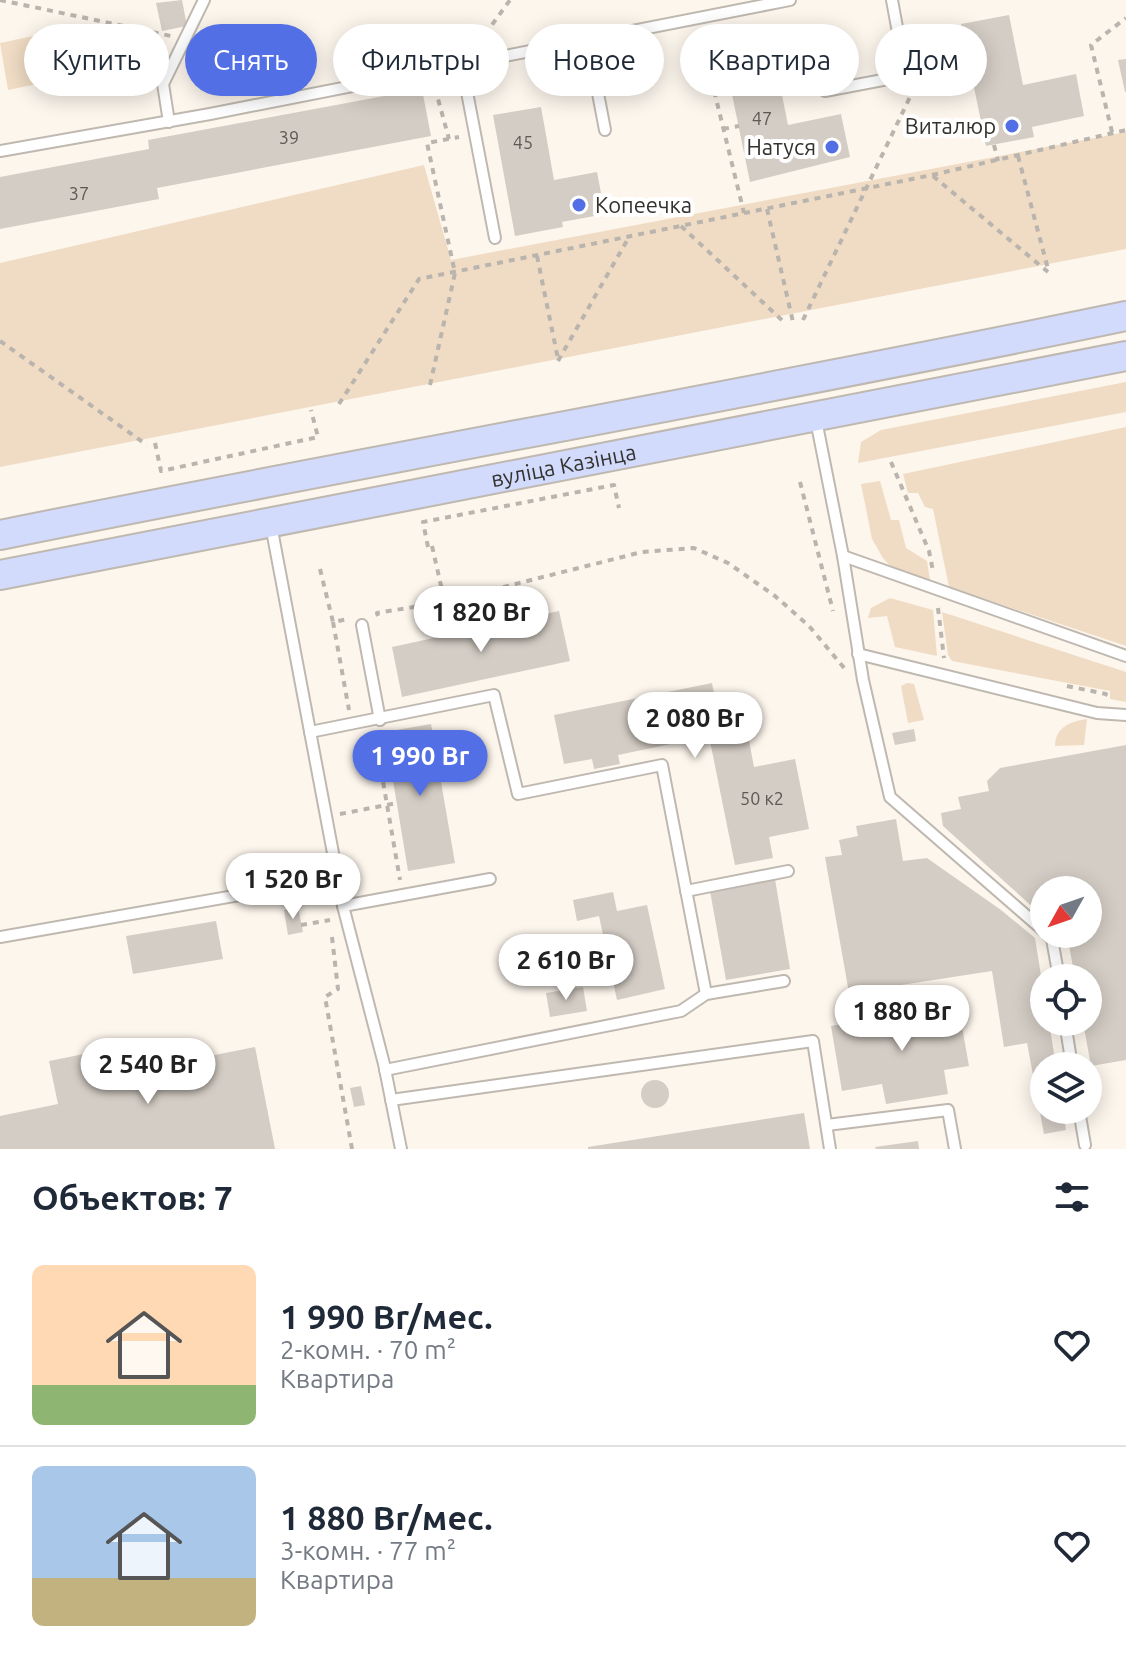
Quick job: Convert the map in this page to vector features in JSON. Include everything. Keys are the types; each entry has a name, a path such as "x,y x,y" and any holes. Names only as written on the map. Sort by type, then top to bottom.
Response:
{"main road":[{"name":"вуліца Казінца","path":"0,535 262,482 807,382 1126,316"},
{"name":"вуліца Казінца","path":"0,575 1126,356"},
{"path":"807,382 815,418"},
{"path":"262,482 271,523"}],"lane":[{"path":"192,24 204,0"},
{"path":"664,26 790,0"},
{"path":"892,0 896,24"},
{"path":"169,122 163,84 185,39"},
{"path":"0,151 333,91"},
{"path":"468,96 495,238"},
{"path":"599,96 605,130"},
{"path":"815,418 843,556 863,680 890,797 1030,919"},
{"path":"271,523 337,878 385,1070 401,1149"},
{"path":"843,556 1126,656"},
{"path":"362,625 376,721"},
{"path":"858,654 1097,713 1126,715"},
{"path":"310,732 494,695 518,794 662,765 706,994"},
{"path":"686,891 788,871"},
{"path":"0,937 337,878"},
{"path":"343,906 490,879"},
{"path":"385,1070 681,1011 706,994 784,981"},
{"path":"391,1100 813,1041 830,1149"},
{"path":"827,1125 948,1110 955,1149"},
{"path":"1081,1124 1085,1145"}],"path":[{"path":"0,0 185,39"},
{"path":"493,24 510,0"},
{"path":"1112,133 1091,45 1126,18"},
{"path":"696,19 744,213"},
{"path":"437,96 449,139"},
{"path":"803,320 910,96"},
{"path":"723,129 739,126"},
{"path":"339,404 419,279 932,175 1126,130"},
{"path":"994,145 998,161"},
{"path":"932,175 1048,272 1018,156"},
{"path":"767,209 793,322"},
{"path":"681,226 785,323"},
{"path":"537,256 558,361 629,237"},
{"path":"430,385 455,273"},
{"path":"0,341 147,445"},
{"path":"155,443 161,471 287,445 318,437 311,410"},
{"path":"891,462 929,551 944,661"},
{"path":"800,482 836,624"},
{"path":"452,634 423,522 614,485 619,508"},
{"path":"380,628 377,613 444,602 642,552 694,548 728,563 775,596 809,626 847,671 863,680"},
{"path":"320,569 331,612"},
{"path":"333,622 352,725"},
{"path":"842,650 847,671"},
{"path":"1062,685 1106,694 1097,713"},
{"path":"376,721 403,895"},
{"path":"326,816 397,803"},
{"path":"301,925 330,920"},
{"path":"339,1072 352,1149"}],"shaded area":[{"path":"24,38 24,87 8,90 0,43"},
{"path":"1126,132 1126,249 0,467 0,263 424,165 451,260"},
{"path":"1126,382 1126,412 858,463 861,442 881,430"},
{"path":"1126,427 1126,646 949,587 933,509 925,507 918,493 908,493 903,474"},
{"path":"880,481 891,520 899,520 906,548 927,561 930,580 891,567 872,539 861,484"},
{"path":"890,598 933,610 937,656 895,647 887,616 868,618 871,608"},
{"path":"942,612 1126,672 1126,702 1110,699 1110,691 952,661 948,655"},
{"path":"914,684 924,720 908,723 901,686"},
{"path":"1087,719 1084,745 1055,746 1058,734 1065,726"}],"building":[{"path":"182,0 185,26 169,30 169,24 160,24 156,3"},
{"path":"1009,15 1023,85 1076,74 1084,116 1032,127 1034,137 986,146 976,96 987,96 987,24 961,24"},
{"path":"1126,59 1126,92 1125,92 1118,60"},
{"path":"384,96 423,96 431,136 157,188 159,199 0,229 0,177 149,149 148,140"},
{"path":"732,96 782,96 788,125 841,114 850,157 750,182"},
{"path":"541,107 554,180 597,172 605,214 562,222 563,227 515,236 493,115"},
{"path":"559,611 570,661 402,697 392,647"},
{"path":"712,683 722,735 747,730 754,767 795,759 809,829 769,837 773,858 735,865 709,736 618,755 620,764 594,769 592,759 564,764 554,715"},
{"path":"431,724 455,863 408,871 385,732"},
{"path":"914,729 916,741 895,745 892,733"},
{"path":"1126,745 1126,1060 1102,1064 1102,1052 1088,1052 1086,1036 1102,1036 1102,964 1072,964 1070,948 1102,948 1102,876 1030,876 1030,905 943,826 941,813 961,809 958,797 989,791 987,781 1000,768"},
{"path":"896,819 903,861 927,858 1030,934 1030,948 1037,948 1039,964 1030,964 1030,1036 1051,1036 1054,1052 1030,1052 1030,1059 1027,1043 1004,1047 992,971 849,993 825,857 842,855 839,840 858,836 856,826"},
{"path":"775,879 790,969 726,980 710,891"},
{"path":"613,892 617,911 647,905 665,989 617,1000 599,916 577,921 573,900"},
{"path":"298,907 303,932 288,935 284,910"},
{"path":"216,921 223,959 133,974 126,936"},
{"path":"583,987 587,1011 550,1017 546,993"},
{"path":"958,1004 969,1066 944,1070 948,1094 886,1104 882,1084 842,1091 831,1026"},
{"path":"255,1047 275,1149 0,1149 0,1116 58,1104 49,1061 114,1048 119,1074"},
{"path":"655,1080 665,1084 669,1094 665,1104 655,1108 645,1104 641,1094 645,1084"},
{"path":"361,1086 365,1105 354,1107 350,1088"},
{"path":"804,1113 810,1149 588,1149 588,1147"},
{"path":"1042,1124 1065,1124 1066,1130 1044,1134"},
{"path":"918,1141 919,1149 875,1147"}],"place":[{"name":"Виталюр","path":"1012,126"},
{"name":"Натуся","path":"832,147"},
{"name":"Копеечка","path":"579,205"}]}
